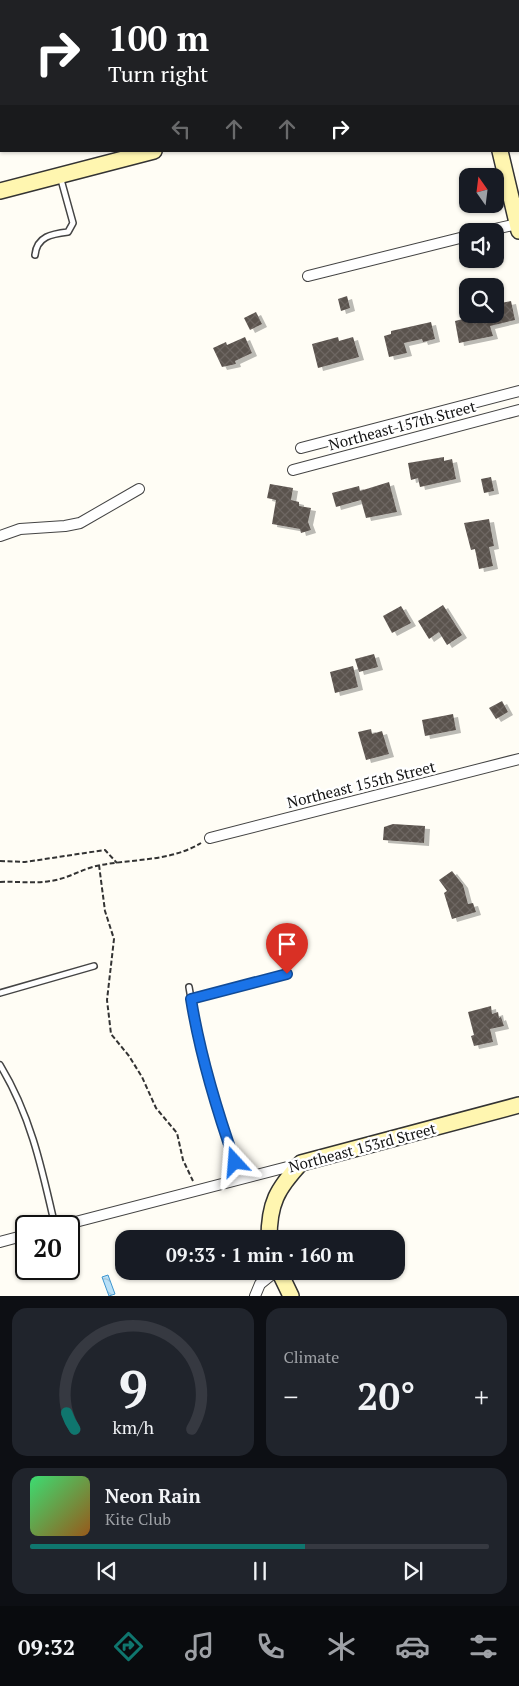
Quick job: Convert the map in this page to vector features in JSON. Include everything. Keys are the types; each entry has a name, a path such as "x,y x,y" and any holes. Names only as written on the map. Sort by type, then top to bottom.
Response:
{"street":[{"path":"0,191 150,152"},
{"path":"500,152 518,227 504,229"},
{"path":"308,276 459,238"},
{"path":"301,448 519,391"},
{"name":"Northeast 157th Street","path":"292,470 519,410"},
{"path":"0,536 20,529 80,523 139,490"},
{"name":"Northeast 155th Street","path":"210,838 519,759"},
{"name":"Northeast 153rd Street","path":"80,1221 241,1180 519,1105"},
{"path":"270,1230 269,1219 274,1200 283,1183 301,1163"},
{"path":"0,1242 15,1238"},
{"path":"255,1296 260,1284 265,1280"},
{"path":"282,1280 291,1296"}],"lane":[{"path":"35,255 36,248 41,239 68,232 73,223 60,176"},
{"path":"0,993 94,966"},
{"path":"191,999 287,974"},
{"path":"189,987 201,1056 216,1109 241,1180"},
{"path":"0,1065 23,1106 39,1157 52,1215"}],"path":[{"path":"0,882 49,882 74,876 99,865 140,861 191,849 210,838"},
{"path":"0,861 25,862 105,850 117,863"},
{"path":"99,865 105,911 114,939 107,1000 111,1034 129,1056 142,1077 156,1108 177,1133 183,1160 197,1191"}],"water":[{"path":"108,1275 115,1294 109,1296 102,1277"}],"building":[{"path":"347,296 350,308 341,311 338,299"},
{"path":"511,301 515,320 504,323 504,302"},
{"path":"256,312 262,324 250,330 244,318"},
{"path":"459,320 459,323 502,323 490,326 493,336 459,343 455,321"},
{"path":"431,322 435,339 423,342 422,339 404,343 407,353 389,357 384,336 391,334 391,331"},
{"path":"245,337 252,353 235,361 236,364 222,367 213,348 226,342 227,345"},
{"path":"338,337 339,341 353,337 359,357 318,368 312,344"},
{"path":"444,457 444,461 452,459 456,479 420,487 418,478 411,480 408,463"},
{"path":"491,477 494,491 484,493 481,479"},
{"path":"389,482 397,512 366,518 361,500 336,507 332,493 359,486 360,491"},
{"path":"270,484 293,488 291,500 299,502 299,506 311,508 308,522 311,530 301,533 300,529 272,524 276,500 267,498"},
{"path":"489,519 494,546 489,547 493,566 479,569 475,549 471,550 464,523"},
{"path":"443,605 462,635 447,645 439,632 429,639 418,621"},
{"path":"401,606 411,623 392,633 383,616"},
{"path":"374,654 378,667 359,672 355,659"},
{"path":"353,666 358,687 335,693 330,672"},
{"path":"502,701 508,712 496,719 489,708"},
{"path":"453,714 456,730 425,736 422,720"},
{"path":"371,729 372,734 382,731 389,754 366,760 358,732"},
{"path":"393,824 425,826 424,843 383,840 384,827"},
{"path":"452,871 463,885 468,904 473,903 476,912 452,919 444,893 447,891 439,880"},
{"path":"491,1006 492,1014 498,1012 504,1026 490,1029 493,1042 474,1046 471,1036 474,1035 468,1012"}],"route":[{"path":"235,1162 216,1109 201,1056 191,999 287,974"}]}
